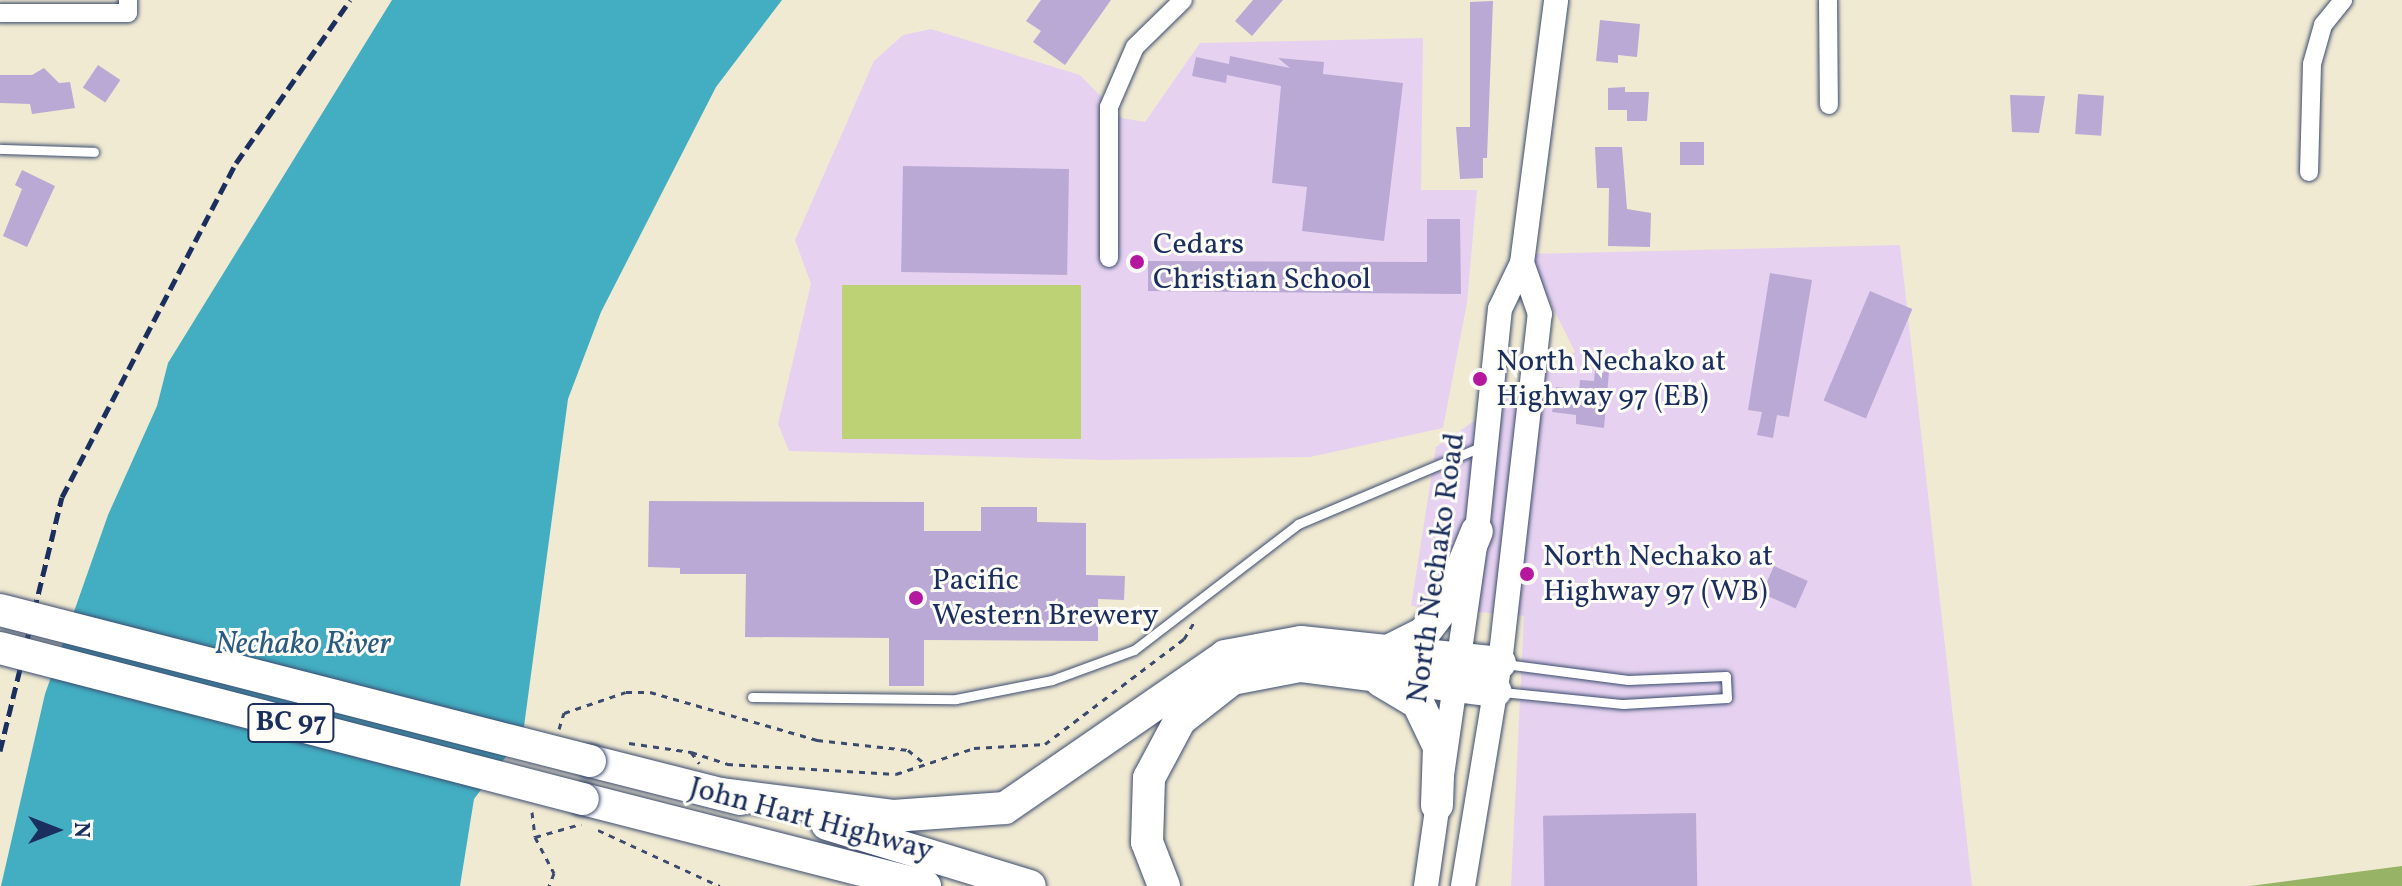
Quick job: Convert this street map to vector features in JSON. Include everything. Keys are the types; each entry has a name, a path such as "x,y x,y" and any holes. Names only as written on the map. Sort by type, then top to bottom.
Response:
{"highway":[{"path":"1380,664 1424,633 1449,600 1477,531"},
{"name":"John Hart Highway","path":"0,610 722,794 980,866 1030,886"},
{"path":"722,794 893,816 1005,808 1225,656 1301,642 1380,664 1418,703 1439,747 1437,805"},
{"name":"John Hart Highway","path":"0,648 925,886"},
{"path":"1164,886 1147,842 1149,778 1180,720 1232,679 1300,666 1380,664 1498,677"},
{"path":"814,857 859,886"}],"main road":[{"name":"North Nechako Road","path":"1426,886 1477,531 1500,309 1522,263 1556,0"},
{"name":"North Nechako Road","path":"1463,886 1498,677 1540,314 1522,263"}],"street":[{"path":"1109,258 1109,107 1135,47 1183,0"},
{"path":"1828,0 1829,105"},
{"path":"2309,172 2312,64 2323,25 2343,0"},
{"path":"0,13 128,7"}],"lane":[{"path":"0,149 94,152"},
{"path":"752,697 956,699 1052,680 1134,650 1213,593 1298,524 1486,444"},
{"path":"1726,676 1727,698 1623,704 1498,677 1628,680 1726,676"}],"path":[{"path":"691,752 727,764 896,774 974,748 1045,744 1063,735 1184,639 1213,593"},
{"path":"555,741 564,713 626,692 650,692 817,740 908,750 925,764"},
{"path":"536,797 535,837 551,863 549,886"},
{"path":"535,837 584,824 720,886"}],"shaded area":[{"name":"Cedars Christian School","path":"931,29 1080,75 1122,118 1145,122 1200,43 1423,38 1421,190 1477,190 1467,303 1443,428 1310,457 1103,460 789,451 778,424 811,284 795,240 874,61 903,35"},
{"path":"1900,245 1972,886 1511,886 1524,616 1411,606 1436,447 1575,352 1526,254"}],"green space":[{"path":"842,285 1081,285 1081,439 842,439"},
{"path":"2402,866 2402,886 2250,886"}],"water":[{"name":"Nechako River","path":"392,0 782,0 716,87 601,312 568,399 523,734 474,799 460,886 1,886 45,694 108,515 157,406 168,363"}],"building":[{"path":"1041,0 1111,0 1065,65 1033,42 1041,31 1026,21"},
{"path":"1253,0 1283,0 1252,36 1235,21"},
{"path":"1493,1 1487,158 1483,158 1483,178 1460,179 1456,127 1470,127 1470,2"},
{"path":"1600,20 1640,24 1637,57 1618,55 1618,63 1596,61"},
{"name":"Cedars Christian School","path":"1230,56 1290,68 1278,58 1324,62 1323,74 1403,83 1384,241 1302,231 1307,187 1272,183 1281,86 1227,75 1226,83 1192,76 1196,57 1229,64"},
{"path":"98,65 120,80 105,102 83,87"},
{"path":"44,68 59,83 70,82 75,108 32,114 30,104 0,103 0,75 32,75"},
{"path":"1625,87 1625,92 1649,92 1647,121 1627,121 1627,110 1608,110 1608,88"},
{"path":"2078,94 2104,96 2101,136 2075,134"},
{"path":"2010,95 2045,96 2039,133 2012,132"},
{"path":"1680,142 1704,142 1704,165 1680,165"},
{"path":"1595,147 1622,147 1627,209 1651,213 1650,247 1608,246 1609,188 1597,188"},
{"path":"903,166 1069,169 1067,275 901,272"},
{"path":"22,170 55,186 27,247 3,236 22,189 15,185"},
{"path":"1427,219 1460,219 1461,294 1148,291 1148,261 1427,262"},
{"path":"1770,273 1812,280 1789,417 1777,415 1773,438 1757,435 1762,412 1748,410"},
{"path":"1870,291 1912,309 1866,419 1824,401"},
{"path":"1595,370 1609,372 1604,428 1576,424 1576,415 1552,412 1556,387 1579,390 1580,380 1594,381"},
{"name":"Pacific Western Brewery","path":"649,501 924,502 924,531 981,531 981,507 1037,507 1037,522 1086,523 1086,575 1125,576 1124,600 1098,599 1098,641 924,640 924,686 889,686 889,638 745,637 746,574 680,574 680,568 648,567"},
{"path":"1774,566 1808,581 1796,608 1762,593"},
{"path":"1696,813 1697,886 1544,886 1543,816"}],"railway":[{"path":"0,751 62,497 236,163 350,0"}],"place":[{"name":"Cedars Christian School","path":"1137,262"},
{"name":"North Nechako at Highway 97 (EB)","path":"1480,379"},
{"name":"North Nechako at Highway 97 (WB)","path":"1527,574"},
{"name":"Pacific Western Brewery","path":"916,598"}]}
